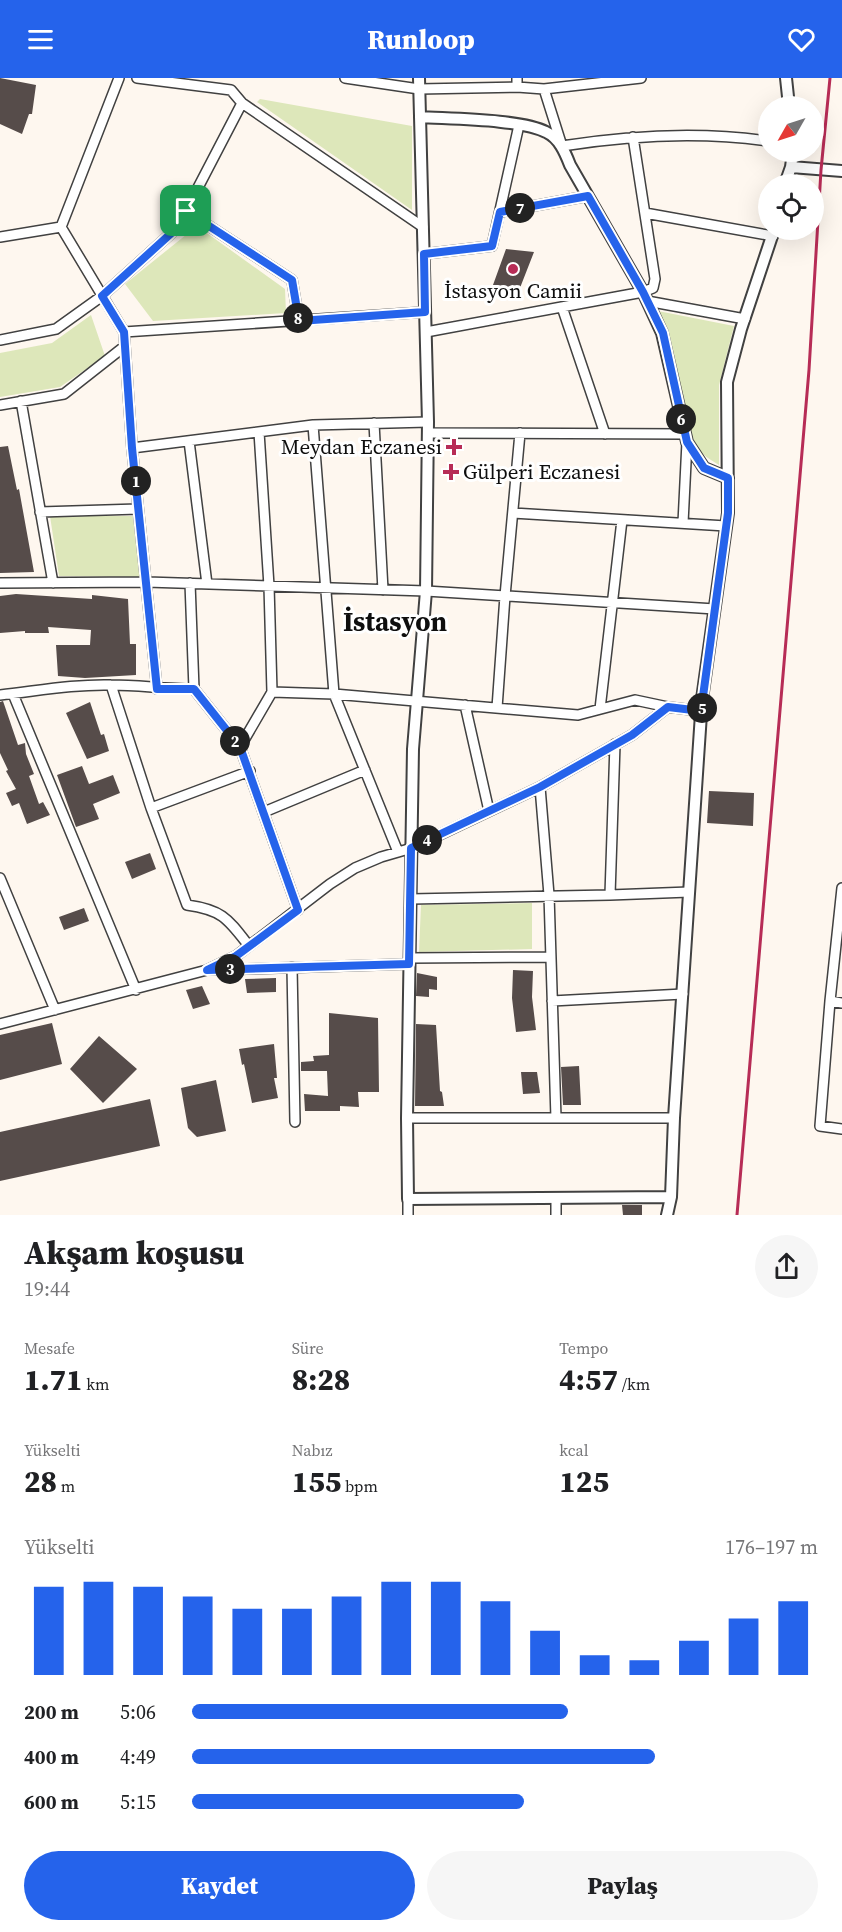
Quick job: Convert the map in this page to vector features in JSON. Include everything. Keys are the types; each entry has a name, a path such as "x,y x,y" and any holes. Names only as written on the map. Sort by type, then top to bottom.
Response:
{"street":[{"path":"61,227 119,78"},
{"path":"137,78 204,82 231,90 242,103 423,227"},
{"path":"345,78 419,84 517,83 544,89 641,78"},
{"path":"786,78 788,96"},
{"path":"408,1215 407,1118 413,749 426,591 428,427 419,84"},
{"path":"544,89 570,165 645,296 663,333 686,438 683,523"},
{"path":"0,340 56,329 102,296 177,228 242,103"},
{"path":"420,117 519,124 547,132 562,147"},
{"path":"424,254 492,246 519,124"},
{"path":"562,147 633,136 745,137 758,139"},
{"path":"633,136 655,279 653,288 645,296"},
{"path":"789,174 792,162"},
{"path":"791,167 842,171"},
{"path":"500,212 588,196"},
{"path":"186,211 292,280 299,321"},
{"path":"645,213 758,231"},
{"path":"0,237 61,227"},
{"path":"61,227 124,332 132,448 157,689"},
{"path":"668,1215 671,1197 674,1118 701,711 726,526 727,382 772,240"},
{"path":"426,332 562,307 645,296 745,319"},
{"path":"562,307 605,434"},
{"path":"124,332 425,312"},
{"path":"0,405 64,394 125,346"},
{"path":"21,401 53,583"},
{"path":"132,448 313,424 374,423 520,433 686,438"},
{"path":"374,423 383,590"},
{"path":"313,424 334,694 398,852"},
{"path":"240,747 272,692 269,586 259,432"},
{"path":"497,708 520,433"},
{"path":"686,438 704,468 728,478"},
{"path":"189,441 207,584"},
{"path":"40,512 138,508"},
{"path":"513,513 726,526"},
{"path":"600,709 622,519"},
{"path":"0,583 147,582 426,591 715,609"},
{"path":"190,583 194,689 240,747 298,910"},
{"path":"0,695 68,687 111,685 194,689"},
{"path":"111,685 151,808 186,905 205,908 229,919 249,946"},
{"path":"272,692 334,694 578,715 635,700 701,711"},
{"path":"13,694 136,990"},
{"path":"465,705 489,811"},
{"path":"0,1024 207,970 236,956 330,884 356,868 411,848 540,787 632,735 668,707"},
{"path":"610,895 615,744"},
{"path":"264,812 365,770"},
{"path":"151,808 250,771"},
{"path":"540,787 549,896 556,1118"},
{"path":"0,878 55,1010"},
{"path":"842,888 820,1126 842,1129"},
{"path":"411,898 689,892"},
{"path":"207,970 551,957"},
{"path":"292,967 295,1122"},
{"path":"552,1001 682,994"},
{"path":"830,1001 842,1003"},
{"path":"407,1118 674,1118"},
{"path":"408,1199 671,1197"},
{"path":"556,1198 556,1215"}],"green space":[{"path":"260,99 412,126 412,210 257,102"},
{"path":"197,226 285,289 286,313 153,321 125,284"},
{"path":"658,311 734,326 719,385 719,465 700,450 689,428"},
{"path":"91,315 105,356 60,387 0,397 0,353 52,343"},
{"path":"50,516 133,516 140,577 59,576"},
{"path":"532,903 532,949 419,952 421,905"}],"building":[{"path":"0,78 36,85 32,114 29,114 22,134 0,124"},
{"name":"İstasyon Camii","path":"506,249 534,252 518,293 493,285"},
{"path":"8,446 17,490 19,489 34,572 0,573 0,447"},
{"path":"16,594 92,599 92,595 128,599 130,644 136,644 136,675 85,678 58,676 56,645 90,645 91,630 48,627 49,633 25,633 25,631 0,633 0,596"},
{"path":"3,701 18,745 25,743 26,754 34,774 29,776 39,804 43,802 50,815 27,824 19,803 12,806 6,793 16,789 6,771 8,770 0,753 0,702"},
{"path":"90,702 109,751 87,759 66,713"},
{"path":"82,766 89,784 113,775 120,793 93,804 99,819 76,827 57,775"},
{"path":"709,791 754,793 753,826 707,823"},
{"path":"150,853 156,869 132,879 125,862"},
{"path":"84,908 89,921 64,930 59,917"},
{"path":"513,970 533,971 532,997 536,1030 516,1032 512,998"},
{"path":"417,973 437,977 437,990 429,989 429,997 416,996"},
{"path":"276,978 276,992 247,993 245,979"},
{"path":"202,986 210,1004 193,1009 186,990"},
{"path":"329,1013 378,1018 379,1092 358,1092 359,1107 340,1106 340,1111 305,1111 304,1094 328,1096 327,1071 301,1071 301,1062 314,1061 313,1056 329,1055"},
{"path":"52,1023 62,1064 0,1080 0,1035"},
{"path":"416,1024 436,1025 440,1091 444,1106 415,1106"},
{"path":"99,1036 137,1069 103,1103 70,1069"},
{"path":"274,1044 277,1078 274,1078 278,1098 252,1103 239,1049"},
{"path":"579,1066 581,1105 563,1105 561,1067"},
{"path":"521,1072 537,1072 540,1093 523,1094"},
{"path":"216,1080 226,1131 197,1137 188,1128 181,1088"},
{"path":"150,1099 160,1146 0,1181 0,1132"},
{"path":"622,1205 642,1205 642,1215 623,1215"}],"railway":[{"path":"737,1215 809,370 821,170 830,78"}],"place":[{"name":"İstasyon Camii","path":"513,269"},
{"name":"Meydan Eczanesi","path":"454,447"},
{"name":"Gülperi Eczanesi","path":"451,472"}],"district":[{"name":"İstasyon","path":"395,622"}],"route":[{"path":"588,196 643,292 663,333 687,442 704,468 728,478 728,513 701,711 668,707 632,735 540,787 411,848 409,964 207,970 236,956 298,910 240,747 194,689 157,689 132,448 124,332 102,296 177,228 186,211 292,280 299,321 425,312 424,254 492,246 500,212 588,196"}]}
